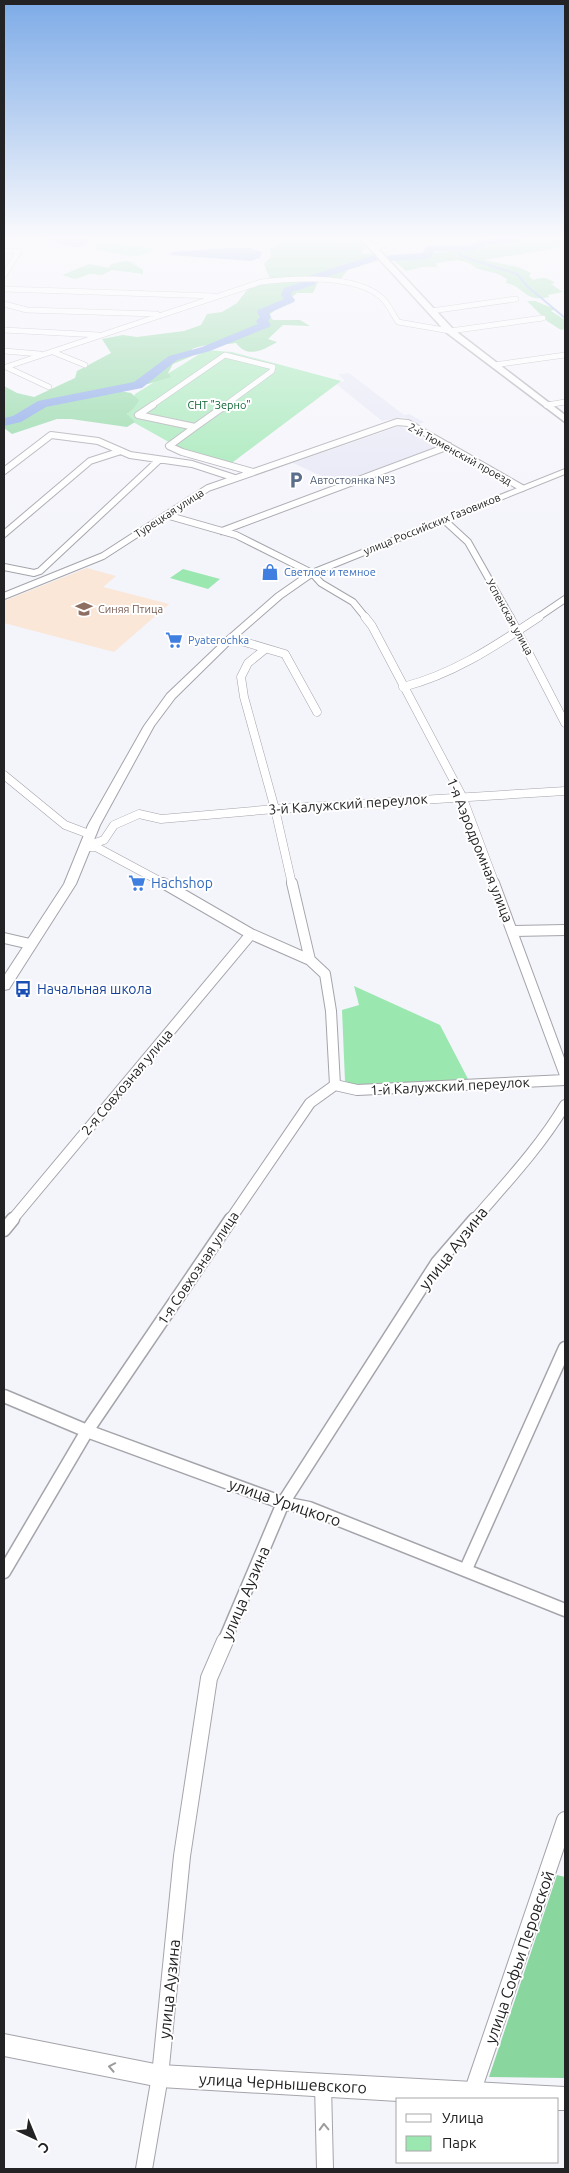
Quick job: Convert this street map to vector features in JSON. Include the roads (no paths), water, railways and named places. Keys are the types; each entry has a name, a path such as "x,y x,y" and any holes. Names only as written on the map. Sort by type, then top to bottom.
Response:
{"main road":[{"path":"460,338 565,419"},
{"name":"улица Российских Газовиков","path":"4,986 70,884 89,834 149,726 171,696 231,638 279,596 312,573 565,471"},
{"name":"улица Чернышевского","path":"4,2046 160,2076 550,2098"}],"street":[{"path":"49,387 6,367 93,338"},
{"path":"4,351 44,355"},
{"path":"53,352 85,365"},
{"path":"196,427 138,414 225,355 274,367 272,371 196,427 170,446 182,452 253,472"},
{"path":"494,365 565,355"},
{"path":"547,405 565,402"},
{"name":"2-й Тюменский проезд","path":"397,422 408,424 522,488"},
{"name":"Турецкая улица","path":"4,596 103,556 208,488 397,422"},
{"path":"5,469 51,434 98,440 121,451 159,460 192,464 235,478"},
{"path":"222,531 449,446"},
{"path":"4,534 90,461 121,451"},
{"path":"4,567 34,573 40,571 159,460"},
{"name":"1-я Аэродромная улица","path":"166,515 236,535 312,573 321,583 353,602 372,626 462,796 514,931 565,1075"},
{"name":"Успенская улица","path":"444,520 468,542 518,632 565,723"},
{"path":"403,687 428,683 518,632 565,599"},
{"path":"231,638 264,650 279,650 286,654 317,712"},
{"path":"264,650 248,663 241,678 244,697 275,809 310,960"},
{"path":"4,775 65,825 89,834"},
{"name":"3-й Калужский переулок","path":"84,847 104,840 114,825 139,814 161,819 462,796 565,791"},
{"path":"84,847 96,847 124,861 251,934 310,960 325,974 331,1011 335,1085"},
{"path":"514,931 565,930"},
{"name":"2-я Совхозная улица","path":"4,1230 251,934"},
{"path":"4,938 30,944"},
{"name":"1-й Калужский переулок","path":"335,1085 357,1090 565,1080"},
{"name":"1-я Совхозная улица","path":"4,1572 87,1431 310,1103 335,1085"},
{"name":"улица Аузина","path":"144,2169 160,2076 182,1856 209,1678 283,1503 437,1263 514,1174 555,1122 565,1105"},
{"path":"466,1569 565,1348"},
{"name":"улица Урицкого","path":"4,1396 87,1431 283,1503 309,1508 565,1610"},
{"name":"улица Софьи Перовской","path":"472,2093 565,1820"},
{"path":"323,2085 325,2169"}],"waterway":[{"path":"4,422 17,419 42,404 138,385 173,358 206,349 232,338"}],"place":[{"name":"Автостоянка №3","path":"296,480"},
{"name":"Светлое и темное","path":"270,572"},
{"name":"Синяя Птица","path":"84,609"},
{"name":"Pyaterochka","path":"174,640"},
{"name":"Hachshop","path":"137,883"},
{"name":"Начальная школа","path":"23,989"}],"park label":[{"name":"СНТ \"Зерно\"","path":"219,405"}]}
